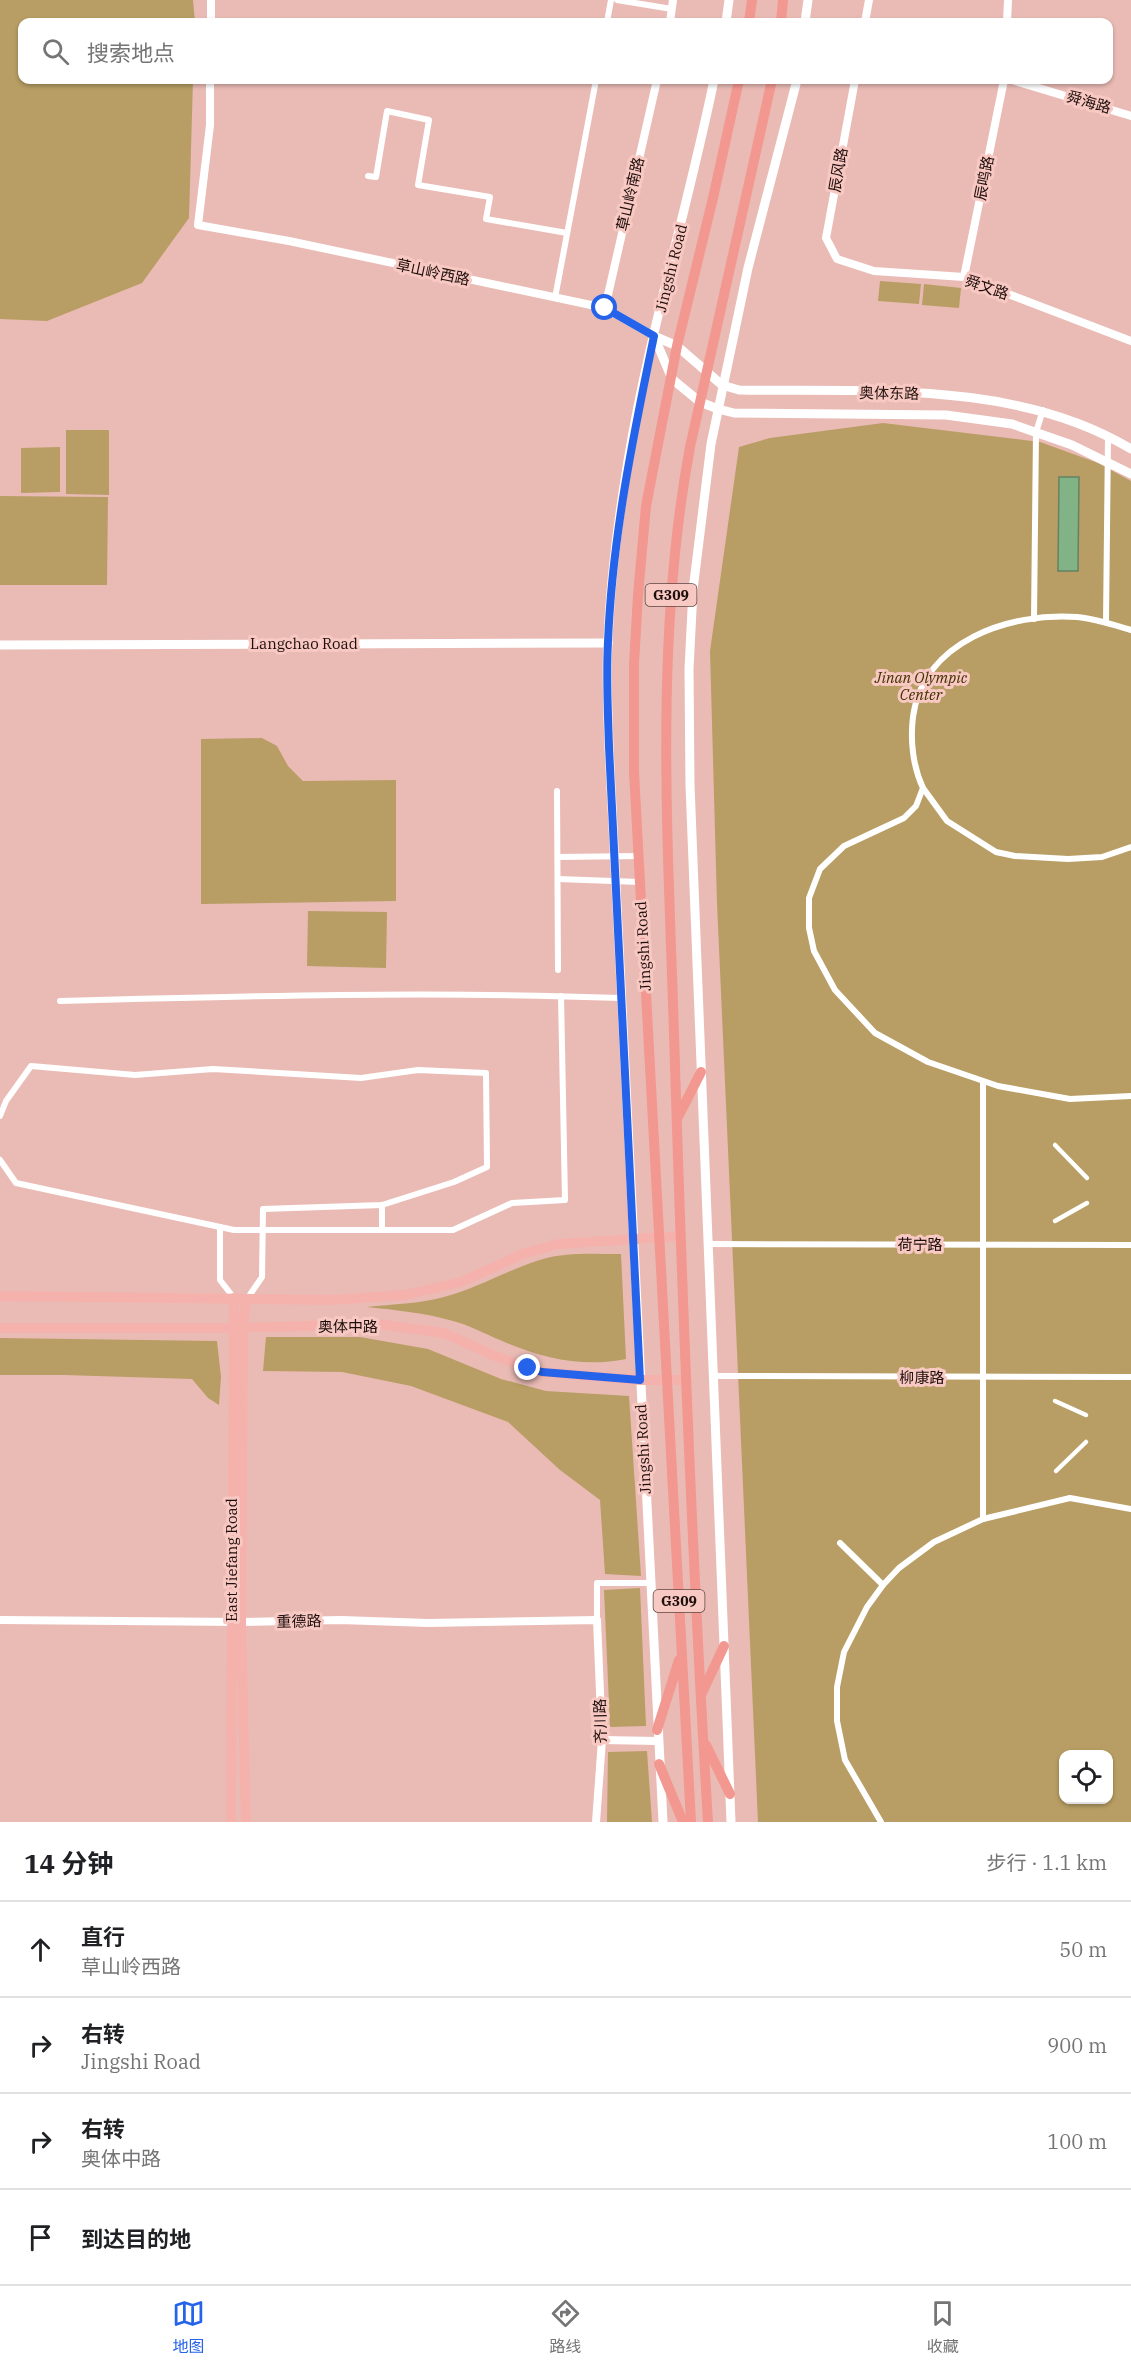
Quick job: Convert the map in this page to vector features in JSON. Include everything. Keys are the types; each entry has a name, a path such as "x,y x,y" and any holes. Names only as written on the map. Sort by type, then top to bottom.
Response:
{"highway":[{"path":"750,18 752,0"},
{"path":"781,18 783,0"},
{"name":"Jingshi Road","path":"691,1822 634,772 634,664 646,506 657,438 738,84"},
{"name":"Jingshi Road","path":"708,1822 680,1236 666,773 667,664 680,499 771,84"},
{"path":"676,1120 701,1072"},
{"path":"701,1696 724,1646"},
{"path":"658,1735 682,1652"},
{"path":"703,1740 730,1794"},
{"path":"659,1764 683,1822"}],"main road":[{"path":"727,18 729,0"},
{"path":"806,18 808,0"},
{"name":"Jingshi Road","path":"663,1822 615,881 609,747 608,643 618,534 628,460 654,336 700,150 713,84"},
{"path":"731,1822 690,785 689,669 693,590 701,510 722,386 748,268 796,84"},
{"path":"654,336 677,346 722,386"},
{"path":"654,336 672,380 700,402 718,409 734,413 946,416 1011,424 1108,461 1131,474"},
{"name":"奥体东路","path":"722,386 739,390 946,394 1043,410 1108,435 1131,449"},
{"name":"Langchao Road","path":"0,645 608,643"},
{"name":"奥体中路","path":"0,1296 331,1300 405,1295 461,1282 523,1254 558,1244 680,1236"},
{"name":"East Jiefang Road","path":"231,1822 236,1622 238,1328 234,1298"},
{"name":"East Jiefang Road","path":"238,1328 246,1299"},
{"name":"奥体中路","path":"0,1328 238,1328 377,1324 444,1333 497,1357 542,1372 640,1380 687,1380"},
{"name":"East Jiefang Road","path":"236,1622 246,1822"}],"street":[{"path":"211,0 211,18"},
{"path":"608,18 611,0"},
{"path":"617,0 672,5"},
{"path":"866,18 868,0"},
{"path":"1007,18 1008,0"},
{"name":"草山岭西路","path":"210,84 210,125 198,225 289,241 605,308 654,336"},
{"path":"555,298 595,84"},
{"name":"草山岭南路","path":"605,308 656,84"},
{"name":"辰风路","path":"837,259 826,238 854,84"},
{"name":"辰鸣路","path":"964,278 1003,84"},
{"name":"舜海路","path":"1025,84 1131,116"},
{"path":"368,176 376,177 387,111 429,120 418,185 490,196 486,219 567,233"},
{"name":"舜文路","path":"837,259 874,271 964,278 1131,341"},
{"path":"1034,619 1036,432 1043,410"},
{"path":"1106,622 1108,435"},
{"path":"1131,630 1079,617 1034,619 1003,625 973,637 949,651 920,687 910,734 918,779 946,821 996,852 1015,856 1068,859 1102,856 1131,847"},
{"path":"923,788 916,806 904,818 844,846 820,869 809,898 809,928 814,951 835,990 875,1033 928,1062 983,1082 1070,1099 1131,1096"},
{"path":"557,791 558,970"},
{"path":"558,857 639,856"},
{"path":"558,879 640,882"},
{"path":"60,1000 280,997 561,996 621,998"},
{"path":"0,1160 16,1183 234,1230 453,1230 512,1203 566,1200 561,996"},
{"path":"0,1116 6,1101 31,1066 135,1076 213,1069 361,1078 417,1070 486,1073 487,1167 454,1182 382,1205 263,1209 262,1277 246,1299"},
{"path":"983,1082 983,1519"},
{"path":"1055,1145 1085,1176"},
{"path":"1055,1221 1085,1204"},
{"path":"382,1205 382,1230"},
{"path":"220,1227 220,1280 234,1298"},
{"name":"荷宁路","path":"708,1244 1131,1245"},
{"name":"柳康路","path":"713,1376 1131,1377"},
{"path":"1055,1401 1085,1415"},
{"path":"1056,1472 1085,1443"},
{"path":"881,1822 845,1760 837,1721 837,1687 844,1652 867,1607 883,1585 899,1568 934,1542 983,1519 1070,1498 1131,1509"},
{"path":"840,1544 883,1585"},
{"path":"597,1620 597,1583 650,1583"},
{"name":"重德路","path":"0,1620 236,1622 341,1620 428,1623 597,1620"},
{"name":"齐川路","path":"596,1822 602,1740 597,1620"},
{"path":"602,1740 658,1735"}],"green space":[{"path":"0,0 193,0 195,18 18,18 18,84 193,84 189,218 142,283 47,321 0,319"},
{"path":"880,281 921,284 919,304 878,301"},
{"path":"924,284 961,288 959,308 922,305"},
{"name":"Jinan Olympic Center","path":"883,423 1040,442 1098,463 1131,481 1131,1822 758,1822 717,903 710,651 739,447 770,438"},
{"path":"66,430 109,430 109,495 66,494"},
{"path":"60,447 60,492 21,493 21,448"},
{"path":"0,496 108,497 107,585 0,585"},
{"path":"262,738 277,746 288,766 303,781 396,780 396,901 201,904 201,739"},
{"path":"308,911 387,912 386,968 307,966"},
{"path":"621,1254 626,1359 610,1362 562,1360 531,1352 453,1321 367,1307 444,1297 530,1263 552,1257"},
{"path":"266,1337 360,1337 428,1349 501,1379 546,1391 629,1396 641,1576 605,1574 600,1500 560,1470 508,1422 411,1386 342,1372 263,1371"},
{"path":"0,1338 217,1341 221,1377 219,1405 208,1398 192,1379 0,1375"},
{"path":"640,1588 646,1726 610,1727 604,1590"},
{"path":"647,1751 652,1822 607,1822 608,1752"}],"shaded area":[{"path":"1059,477 1079,477 1078,571 1058,571"}],"route":[{"path":"528,1368 542,1372 640,1380 609,747 608,643 618,534 628,460 654,336 605,308"}]}
